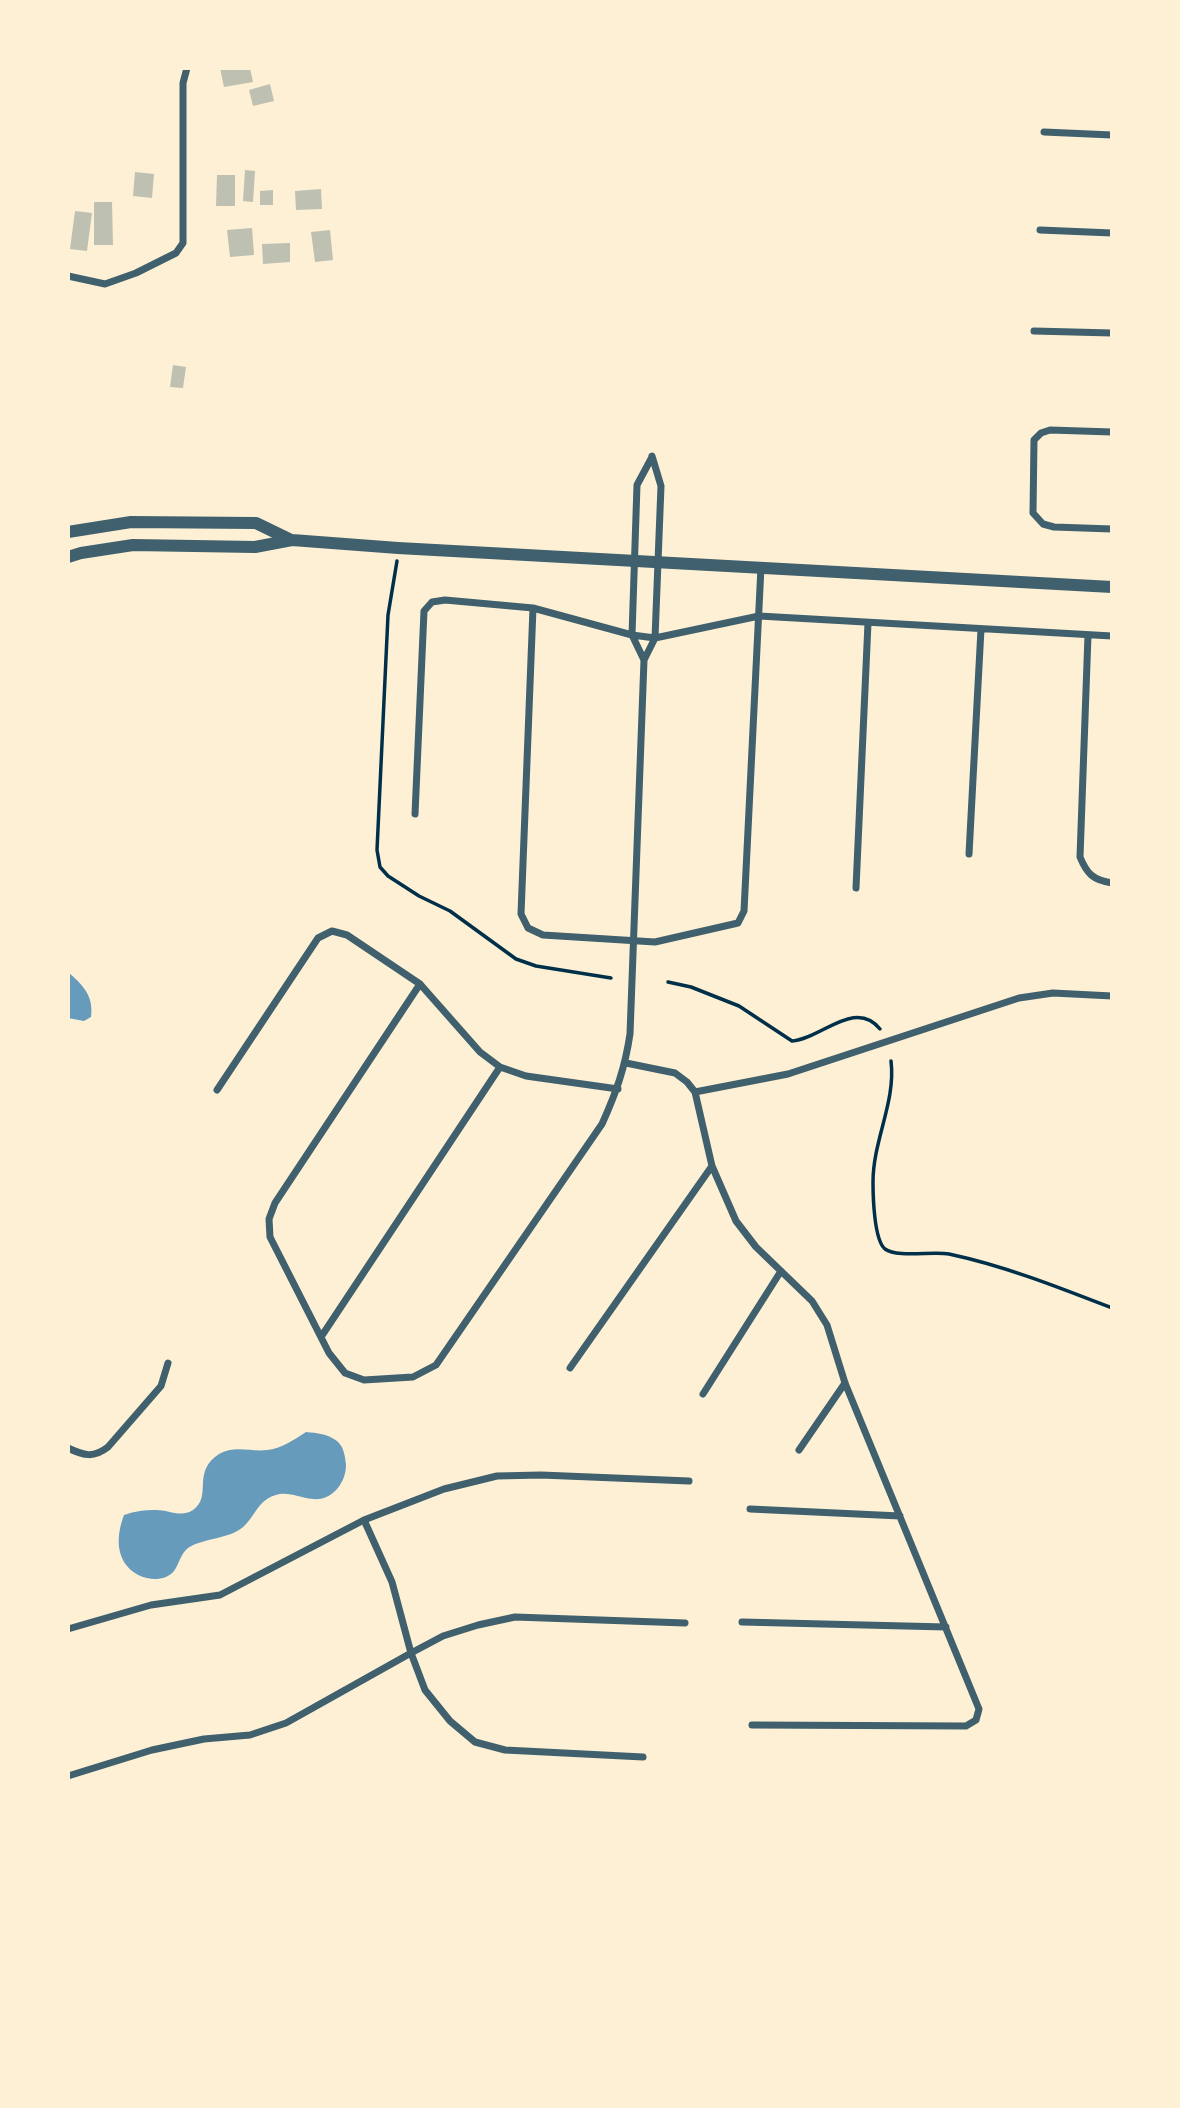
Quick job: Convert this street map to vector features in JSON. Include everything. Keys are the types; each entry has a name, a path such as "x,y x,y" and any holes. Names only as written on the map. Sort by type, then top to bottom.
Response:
{"street":[{"path":"68,276 105,284 136,273 177,253 181,247 183,83 187,68"},
{"path":"1044,132 1112,135"},
{"path":"1040,230 1112,233"},
{"path":"1034,331 1112,333"},
{"path":"1112,432 1050,430 1041,433 1034,440 1033,513 1043,524 1054,527 1112,529"},
{"path":"420,984 275,1203 269,1219 270,1237 329,1353 345,1373 365,1380 413,1377 436,1365 602,1124 618,1089 631,1034 644,660 655,638 661,486 652,456 638,485 632,635 644,660"},
{"path":"68,532 131,522 256,523 292,540"},
{"path":"68,557 132,545 254,547 292,540 1112,587"},
{"path":"533,608 521,914 528,928 543,935 655,942 738,923 744,911 761,567"},
{"path":"415,814 424,611 432,602 445,600 533,608 632,635 655,638 759,616 1112,636"},
{"path":"856,888 868,623"},
{"path":"969,854 981,629"},
{"path":"1088,635 1080,857 1086,873 1099,881 1112,883"},
{"path":"217,1090 318,938 332,931 346,934 420,984 480,1052 500,1067 526,1076 618,1089"},
{"path":"695,1092 788,1074 1019,998 1054,993 1112,996"},
{"path":"626,1063 675,1073 695,1092 712,1166 736,1221 756,1247 812,1301 827,1325 845,1383 979,1709 976,1720 966,1726 752,1726"},
{"path":"321,1337 500,1067"},
{"path":"570,1368 712,1166"},
{"path":"704,1394 781,1271"},
{"path":"68,1448 79,1454 98,1454 108,1447 161,1386 168,1363"},
{"path":"799,1450 845,1383"},
{"path":"68,1629 151,1605 220,1595 364,1520 444,1489 497,1476 541,1475 689,1481"},
{"path":"750,1509 900,1516"},
{"path":"364,1520 392,1582 411,1653 425,1690 450,1721 475,1742 505,1750 643,1757"},
{"path":"68,1776 152,1750 204,1739 250,1735 286,1723 443,1636 478,1625 515,1617 685,1623"},
{"path":"742,1622 946,1627"}],"path":[{"path":"398,548 388,615 377,850 380,867 388,876 419,896 450,911 516,959 536,966 611,978"},
{"path":"668,982 691,987 739,1006 792,1041 803,1040 847,1018 863,1017 876,1023 880,1029"},
{"path":"891,1060 893,1079 874,1163 873,1182 878,1238 885,1249 894,1253 945,1254 1003,1267 1112,1308"}],"water":[{"path":"68,972 83,986 91,1003 91,1017 84,1021 68,1018"},
{"path":"306,1432 330,1437 343,1449 346,1462 344,1478 332,1494 320,1499 284,1494 273,1496 263,1502 239,1530 188,1548 174,1571 163,1578 143,1577 127,1566 119,1541 124,1515 148,1510 179,1514 193,1510 202,1498 206,1468 219,1454 237,1449 272,1449"}],"building":[{"path":"220,68 250,68 253,82 224,87"},
{"path":"270,84 274,101 253,106 249,90"},
{"path":"245,170 255,171 253,202 243,201"},
{"path":"135,172 154,174 152,198 133,196"},
{"path":"217,175 235,175 235,206 216,206"},
{"path":"321,189 322,209 296,210 295,191"},
{"path":"273,190 273,205 260,205 260,191"},
{"path":"94,202 112,202 113,245 94,245"},
{"path":"75,211 92,213 87,251 70,249"},
{"path":"252,228 254,255 230,257 227,230"},
{"path":"330,230 333,260 315,262 311,232"},
{"path":"290,243 290,262 263,264 262,244"},
{"path":"173,365 186,367 183,388 170,387"}]}
